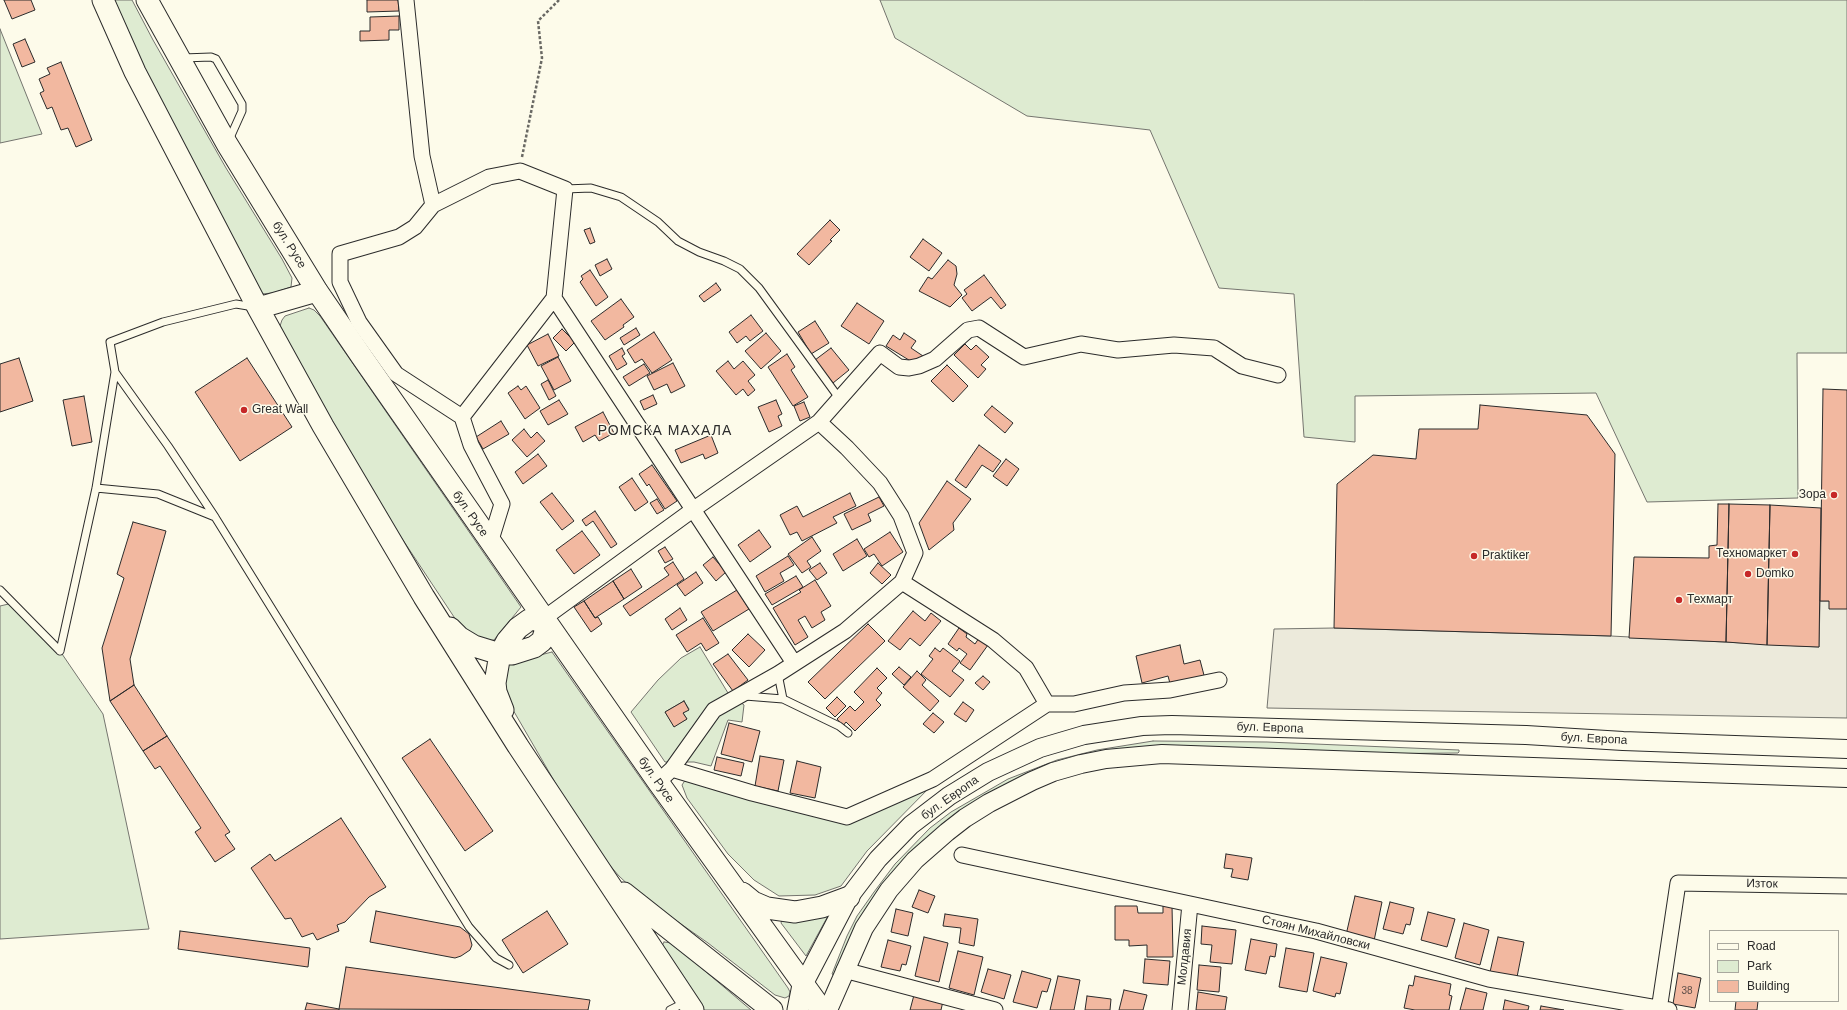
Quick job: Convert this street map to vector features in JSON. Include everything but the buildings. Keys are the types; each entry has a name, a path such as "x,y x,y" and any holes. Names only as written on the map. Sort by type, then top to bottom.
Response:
{"main road":[{"path":"102,0 135,72 258,308 323,426 424,597 518,746 601,870 683,1007"},
{"name":"бул. Русе","path":"147,0 178,59 227,144 317,291 543,619 665,776 730,882 822,1010"},
{"path":"258,308 317,291"},
{"path":"424,597 459,637 474,646 500,654 523,652 539,644 544,636 543,619"},
{"path":"500,654 496,675 496,692 518,746"},
{"path":"601,870 637,904 772,1010"},
{"path":"730,882 753,902 779,911 795,912 822,907 848,897"},
{"path":"798,1010 803,985"}],"street":[{"path":"406,0 422,156 433,205"},
{"path":"462,417 554,298 565,188 520,170 489,177 433,205 416,226 399,237 340,254 340,282 359,322 396,374 462,417 471,445 502,504 490,543"},
{"path":"554,298 794,663"},
{"path":"543,619 694,509 819,422 880,353 899,366 909,368 919,366 935,359 968,330 979,328 1024,357 1081,344 1118,350 1174,345 1214,348 1242,366 1278,375"},
{"path":"819,422 847,448 880,483 900,516 914,553 902,582 845,631 778,674 714,710 665,776 752,793 847,817 933,779 1047,704 1074,704 1124,693 1170,690 1219,680"},
{"path":"902,582 993,640 1026,668 1047,704"},
{"name":"бул. Европа","path":"803,985 848,897 894,841 943,801 969,783 1018,758 1040,748 1061,741 1112,730 1142,726 1180,725 1526,735 1623,741 1847,749"},
{"name":"бул. Европа","path":"828,1010 844,970 864,928 877,907 902,875 947,832 965,818 1032,781 1053,772 1106,759 1162,754 1847,778"},
{"name":"Стоян Михайловски","path":"962,855 1316,931 1489,979 1662,1010"},
{"name":"Изток","path":"1662,1010 1678,883 1847,886"},
{"name":"Молдавия","path":"1180,1010 1190,904"},
{"path":"844,970 995,1010"}],"lane":[{"path":"178,59 211,57 216,59 242,104 242,111 227,144"},
{"path":"565,188 591,188 621,197 658,222 678,241 699,252 724,261 740,269 759,288 839,398"},
{"path":"0,590 60,651 96,488 115,372 110,342 163,322 236,304 258,308"},
{"path":"115,372 168,446 215,517 469,927 496,958 509,965"},
{"path":"96,488 158,494 215,517"},
{"path":"778,674 783,699"},
{"path":"739,696 762,696 783,699 839,726 848,733"}],"path":[{"path":"520,170 542,58 538,21 558,0"}],"green space":[{"path":"107,0 132,0 153,40 226,168 282,259 292,278 291,287 273,293 261,294"},
{"path":"880,0 1847,0 1847,353 1797,353 1798,498 1647,502 1596,393 1355,396 1355,442 1304,437 1294,294 1219,288 1150,130 1027,116 895,38"},
{"path":"0,29 42,134 0,143"},
{"path":"309,308 314,310 320,316 521,607 494,640 485,641 472,635 458,623 385,513 279,329 285,316"},
{"path":"13,603 60,651 103,714 149,929 0,939 0,606"},
{"path":"700,647 728,693 744,705 742,722 728,720 711,766 694,762 665,762 631,712 658,680 681,658","holes":["684,701 689,709 683,713 687,719 674,726 665,712"]},
{"path":"552,652 788,988 790,992 789,996 785,998 775,995 708,943 637,893 619,876 589,841 509,703 503,688 509,663"},
{"path":"1153,741 1267,742 1459,750 1459,752 1103,756 923,842 835,976 832,974 847,936 857,916 874,892 895,864 930,828 951,812 1008,779 1057,760 1097,750"},
{"path":"686,779 841,823 932,785 867,851 841,886 815,895 779,896 754,880 728,854 687,798 682,785"},
{"path":"829,914 806,956 781,923 782,919"},
{"path":"664,942 672,943 751,1010 703,1010 662,946"}],"shaded area":[{"path":"1820,601 1847,601 1847,718 1267,708 1274,629 1334,628 1611,636 1819,647"}],"place":[{"name":"Great Wall","path":"244,410"},
{"name":"Зора","path":"1834,495"},
{"name":"Техномаркет","path":"1795,554"},
{"name":"Praktiker","path":"1474,556"},
{"name":"Domko","path":"1748,574"},
{"name":"Техмарт","path":"1679,600"}],"district":[{"name":"РОМСКА МАХАЛА","path":"665,431"}]}
